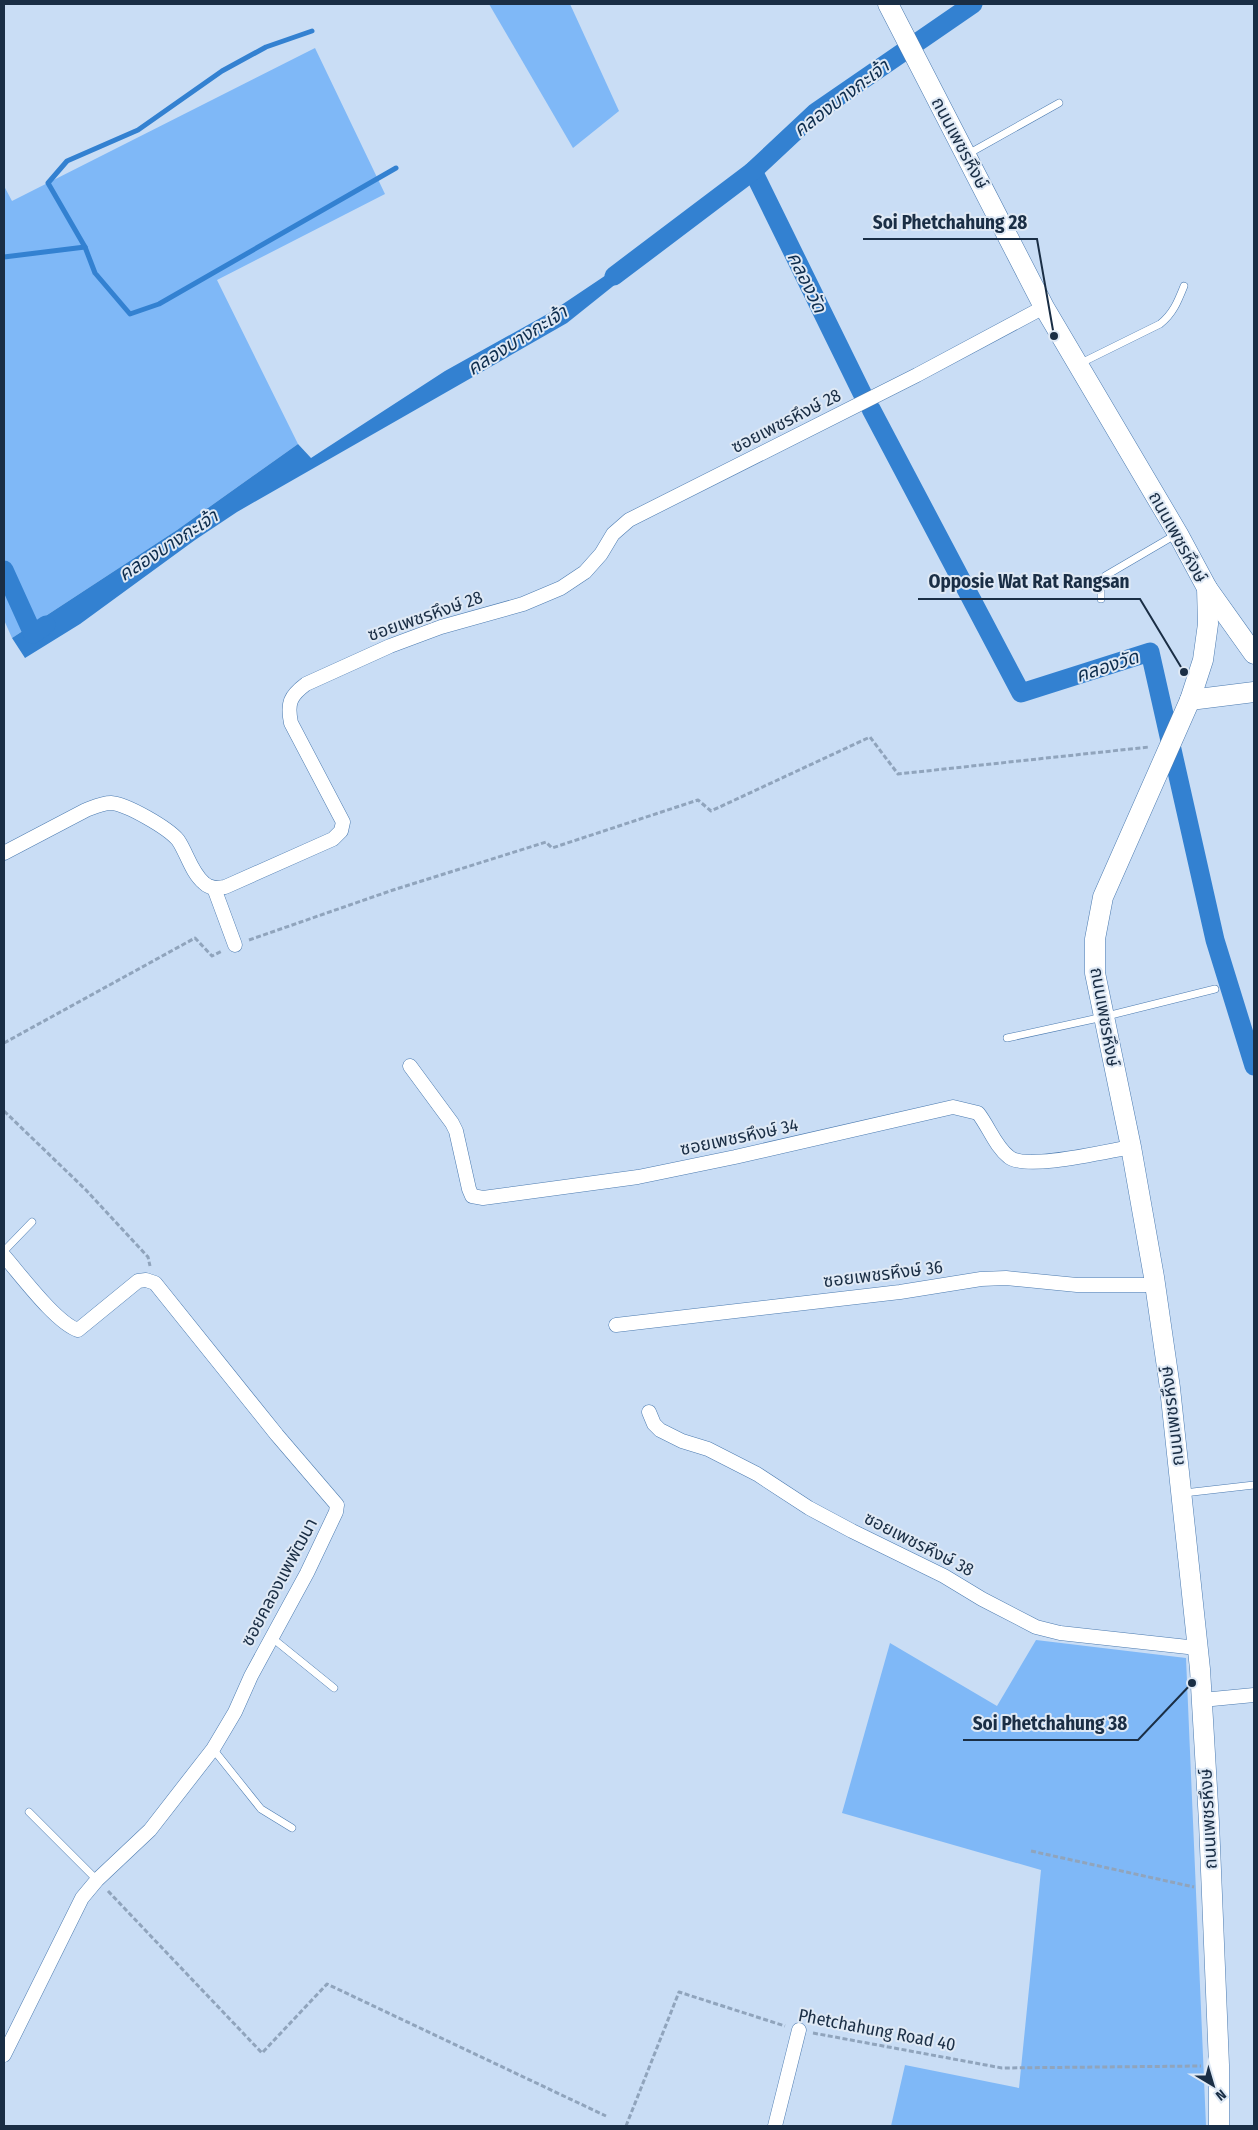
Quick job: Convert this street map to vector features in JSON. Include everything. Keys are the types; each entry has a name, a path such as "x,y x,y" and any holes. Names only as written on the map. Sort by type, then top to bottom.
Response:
{"main road":[{"name":"ถนนเพชรหึงษ์","path":"889,7 1044,307 1178,534 1207,588 1208,624 1203,660 1190,700 1103,897 1095,939 1095,973 1131,1147 1155,1285 1170,1388 1202,1700 1212,1890 1219,2066 1219,2126"},
{"path":"1207,588 1254,654"},
{"path":"1190,700 1254,692"}],"street":[{"name":"ซอยเพชรหึงษ์ 28","path":"214,888 226,887 310,850 333,839 341,831 343,822 338,810 291,723 288,711 290,700 295,692 306,684 390,646 441,627 523,604 561,588 585,572 601,554 614,534 630,520 908,380 1044,307"},
{"path":"4,854 99,804 120,804 172,833 198,877 205,885 214,888 235,945"},
{"name":"ซอยเพชรหึงษ์ 34","path":"410,1066 452,1123 456,1131 469,1189 472,1196 483,1198 638,1177 745,1155 953,1107 978,1113 1007,1156 1015,1162 1041,1162 1131,1147"},
{"path":"4,1256 51,1309 70,1327 78,1330 138,1282 146,1280 155,1283"},
{"name":"ซอยเพชรหึงษ์ 36","path":"616,1324 900,1292 981,1279 1006,1278 1078,1286 1155,1285"},
{"name":"ซอยคลองแพพัฒนา","path":"4,2055 82,1898 97,1880 150,1830 213,1749 236,1712 251,1676 307,1573 336,1512 337,1505 277,1435 155,1283"},
{"name":"ซอยเพชรหึงษ์ 38","path":"649,1412 654,1424 660,1430 682,1441 708,1449 757,1474 809,1508 944,1576 982,1599 1036,1627 1060,1633 1197,1648"},
{"path":"1202,1700 1254,1695"},
{"path":"775,2126 799,2030"}],"lane":[{"path":"967,155 1060,103"},
{"path":"1079,364 1160,324 1168,318 1175,307 1184,286"},
{"path":"1102,599 1101,583 1105,576 1178,534"},
{"path":"1007,1038 1103,1017 1215,989"},
{"path":"4,1251 32,1222"},
{"path":"1181,1493 1254,1485"},
{"path":"271,1637 334,1688"},
{"path":"213,1749 261,1809 292,1828"},
{"path":"29,1812 97,1880"}],"path":[{"path":"4,1043 195,938 212,956 235,945 390,891 546,842 552,848 698,800 711,811 870,737 898,774 1170,745"},
{"path":"4,1111 86,1190 148,1257 155,1283"},
{"path":"1031,1851 1212,1890"},
{"path":"97,1880 262,2053 327,1984 606,2116"},
{"name":"Phetchahung Road 40","path":"626,2126 680,1992 799,2030 1002,2068 1219,2066"}],"shaded area":[{"path":"489,4 570,4 619,111 573,148"},
{"path":"315,48 385,194 217,280 298,444 177,530 12,638 4,620 4,186 12,201"},
{"path":"1036,1640 1186,1658 1206,2126 891,2126 905,2065 1019,2088 1041,1870 842,1813 890,1643 997,1706"}],"water":[{"path":"633,257 637,267 567,323 237,512 195,540 80,624 25,658 12,638 177,530 298,444 311,458 445,371 551,312"}],"waterway":[{"name":"คลองบางกะเจ้า","path":"614,276 753,171 816,112 973,4"},
{"path":"85,247 48,183 67,161 138,130 222,71 266,47 312,31"},
{"path":"4,257 85,247 95,273 130,314 159,304 396,168"},
{"name":"คลองวัด","path":"753,171 862,393"},
{"name":"คลองวัด","path":"871,409 1021,693 1150,652 1215,940 1254,1066"},
{"path":"4,570 33,634 46,625"}],"place":[{"name":"Soi Phetchahung 28","path":"1054,336"},
{"name":"Opposie Wat Rat Rangsan","path":"1184,672"},
{"name":"Soi Phetchahung 38","path":"1192,1683"}]}
